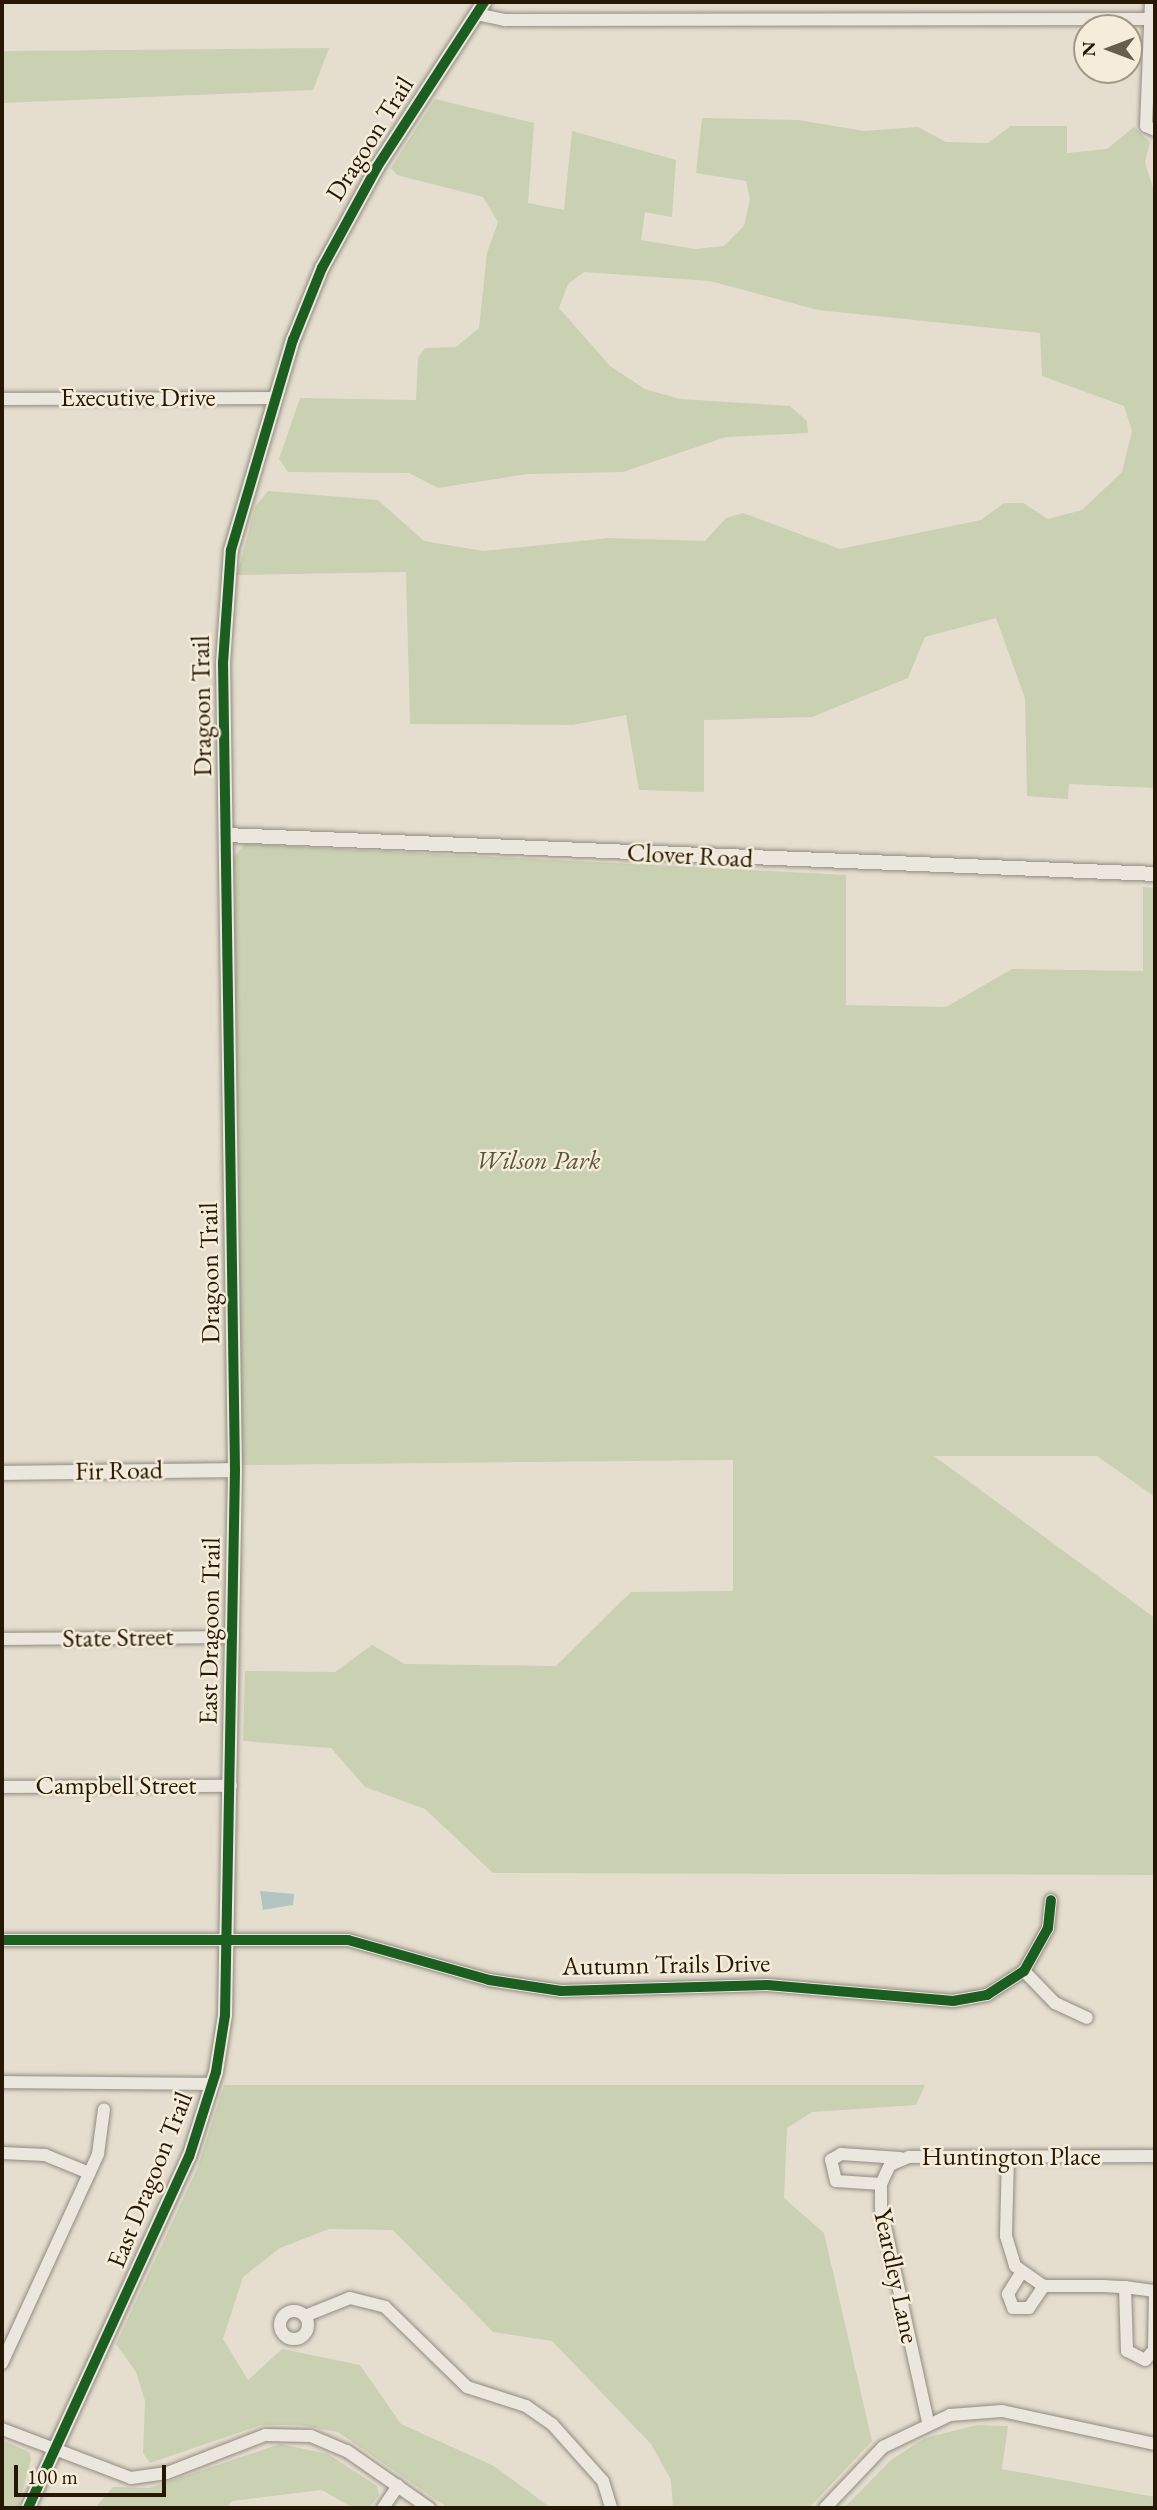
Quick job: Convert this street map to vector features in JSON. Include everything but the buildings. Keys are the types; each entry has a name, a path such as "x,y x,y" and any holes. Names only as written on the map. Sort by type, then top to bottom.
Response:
{"street":[{"path":"1151,2 1146,126 1155,131"},
{"path":"480,8 505,20 1150,19"},
{"name":"Dragoon Trail","path":"235,1470 226,835 228,572 275,398 346,220 480,8"},
{"name":"Executive Drive","path":"2,399 275,398"},
{"name":"Clover Road","path":"226,835 1155,874"},
{"name":"Fir Road","path":"2,1473 235,1470"},
{"name":"East Dragoon Trail","path":"28,2508 179,2182 213,2084 229,1939 235,1470"},
{"name":"State Street","path":"2,1639 233,1637"},
{"name":"Campbell Street","path":"2,1787 231,1786"},
{"name":"Autumn Trails Drive","path":"2,1940 348,1940 489,1980 587,1993 767,1985 953,2001 987,1995 1024,1971 1048,1928 1051,1900"},
{"path":"1024,1971 1055,2003 1087,2018"},
{"path":"2,2082 213,2084"},
{"path":"2,2363 5,2347 103,2140 104,2109"},
{"path":"2,2154 45,2155 89,2173"},
{"name":"Yeardley Lane","path":"900,2158 841,2154 831,2160 836,2181 881,2184 928,2422"},
{"name":"Huntington Place","path":"881,2184 900,2158 1155,2156"},
{"path":"1008,2157 1006,2236 1021,2273 1044,2286 1125,2287 1155,2291 1154,2350 1144,2360 1127,2351 1125,2287"},
{"path":"1021,2273 1008,2294 1013,2308 1028,2308 1044,2286"},
{"path":"305,2316 350,2298 385,2307 467,2387 526,2406 552,2424 603,2481 611,2508"},
{"path":"825,2508 883,2447 928,2422 1002,2411 1155,2444"},
{"path":"2,2429 110,2474 141,2478 254,2438 299,2434 333,2443 429,2508"},
{"path":"383,2508 398,2487"}],"green space":[{"path":"329,48 313,90 2,103 2,51"},
{"path":"435,99 534,123 528,203 564,210 572,131 676,160 672,217 645,212 641,240 695,249 724,246 744,226 750,199 746,181 696,173 702,118 798,120 864,131 918,127 946,142 988,143 1011,126 1067,126 1067,153 1107,149 1134,127 1150,142 1145,162 1155,195 1155,788 1069,784 1068,799 1027,796 1025,698 996,618 925,637 908,678 812,717 704,720 704,792 639,790 626,715 572,725 410,724 406,572 237,575 255,507 268,491 378,500 424,541 483,551 609,538 705,541 726,518 743,513 840,549 981,520 1004,503 1023,503 1048,519 1082,510 1122,472 1132,431 1124,406 1042,376 1040,333 818,310 710,281 584,272 568,284 559,308 610,366 645,389 680,399 790,406 807,421 808,433 726,437 623,472 528,474 438,488 409,473 288,472 279,459 300,398 416,400 418,358 425,348 456,347 479,328 487,253 498,222 483,197 397,175 391,168"},
{"name":"Wilson Park","path":"245,844 846,875 846,1005 946,1007 1012,969 1143,971 1143,887 1155,888 1155,1497 1097,1456 934,1456 1155,1618 1155,1875 493,1873 425,1809 365,1787 331,1748 243,1741 245,1671 335,1672 372,1645 405,1664 556,1666 631,1592 733,1591 733,1460 242,1465 231,860"},
{"path":"224,2085 925,2085 916,2105 812,2112 787,2128 784,2198 824,2233 872,2441 809,2508 673,2508 671,2480 651,2444 552,2341 493,2332 393,2230 329,2229 280,2248 243,2277 223,2339 248,2380 282,2349 360,2365 401,2424 494,2466 551,2508 448,2508 338,2432 299,2425 261,2425 150,2463 143,2453 145,2401 136,2372 116,2344 197,2169"},
{"path":"977,2425 1008,2426 1002,2469 1155,2497 1155,2508 844,2508 891,2460 925,2438"},
{"path":"2,2440 29,2452 31,2459 18,2508 2,2508"},
{"path":"280,2444 328,2454 377,2486 379,2495 369,2508 353,2508 322,2490 232,2501 227,2508 95,2508 113,2487 149,2488"}],"water":[{"path":"260,1891 294,1894 293,1905 263,1910"}],"cycle path":[{"path":"28,2508 189,2157 216,2072 225,2015 235,1470 223,663 231,550 293,340 322,268 377,167 484,2"},
{"path":"2,1940 348,1940 489,1980 561,1991 767,1985 953,2001 987,1995 1024,1971 1048,1928 1051,1900"}]}
